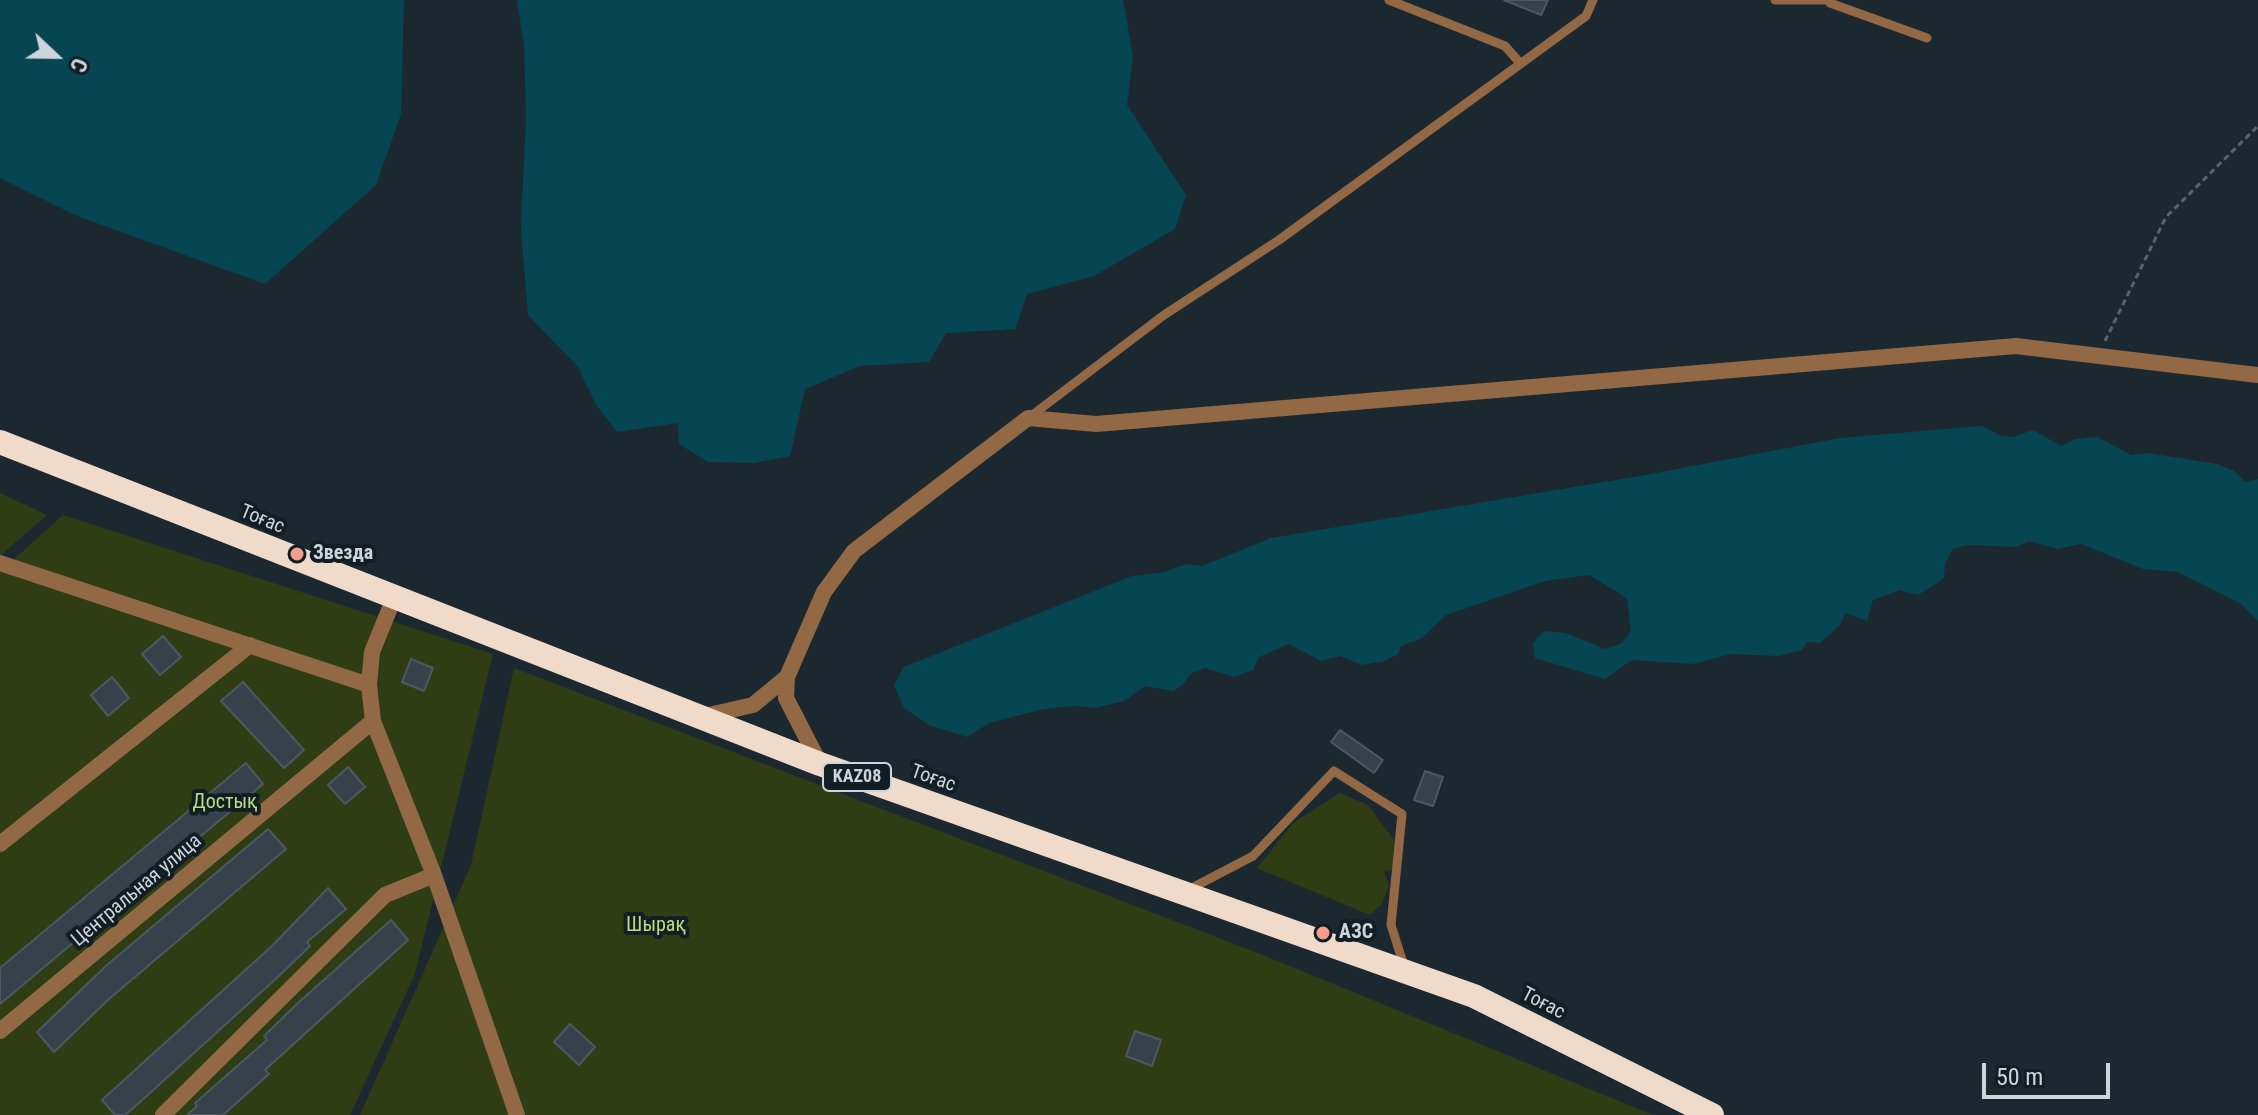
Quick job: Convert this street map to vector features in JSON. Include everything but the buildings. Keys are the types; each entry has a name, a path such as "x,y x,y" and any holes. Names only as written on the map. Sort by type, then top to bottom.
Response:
{"highway":[{"name":"Тоғас","path":"0,442 820,764 1474,996 1712,1115"}],"street":[{"path":"820,764 786,698 787,677 824,592 854,551 1028,418 1096,424 2016,346 2258,375"},
{"path":"0,563 369,685"},
{"path":"394,598 372,652 369,685 373,721 434,875 517,1115"},
{"path":"1,841 250,645"},
{"path":"700,717 753,705 787,677"},
{"name":"Центральная улица","path":"0,1031 373,721"},
{"path":"163,1115 385,895 434,875"}],"lane":[{"path":"1389,0 1505,46 1520,63"},
{"path":"1028,418 1164,315 1279,240 1586,16 1593,0"},
{"path":"1775,0 1830,1 1927,38"},
{"path":"1183,893 1253,856 1334,771 1402,814 1391,925 1406,972"}],"path":[{"path":"2099,356 2166,217 2258,126"}],"green space":[{"path":"0,493 47,515 0,556"},
{"name":"Достық","path":"63,515 493,654 415,974 350,1115 0,1115 0,572"},
{"name":"Шырақ","path":"514,668 1258,953 1653,1115 360,1115 471,865"},
{"path":"1340,793 1368,805 1394,840 1392,870 1384,872 1389,885 1382,904 1370,915 1257,868 1293,823"}],"water":[{"path":"0,0 404,0 401,114 376,185 265,284 77,216 0,178"},
{"path":"517,0 1123,0 1133,56 1127,105 1186,195 1175,229 1094,276 1027,294 1015,329 946,333 929,362 860,366 805,389 790,456 754,463 708,462 679,444 678,423 617,432 596,405 578,367 528,315 521,229 526,116 524,45"},
{"path":"1982,426 2001,436 2013,437 2033,430 2061,446 2076,439 2098,437 2131,455 2147,453 2217,464 2234,471 2246,482 2258,479 2258,621 2241,604 2178,572 2143,569 2081,544 2058,549 2029,541 2016,547 1968,545 1953,549 1945,563 1944,578 1937,583 1918,595 1900,590 1873,600 1867,621 1845,613 1840,625 1820,643 1807,642 1802,650 1779,656 1730,654 1693,664 1632,660 1605,679 1535,658 1533,643 1544,631 1566,633 1605,649 1622,643 1631,631 1627,598 1589,575 1545,581 1446,615 1422,638 1401,646 1398,654 1385,661 1362,665 1340,656 1321,661 1289,644 1259,657 1253,670 1234,677 1205,668 1190,674 1184,684 1173,691 1145,686 1124,701 1095,708 1073,706 1044,709 989,723 967,737 929,725 904,708 894,685 904,667 1132,576 1165,572 1186,564 1202,566 1271,538 1640,476 1840,438"}],"place":[{"name":"Звезда","path":"297,554"},
{"name":"АЗС","path":"1323,933"}]}
